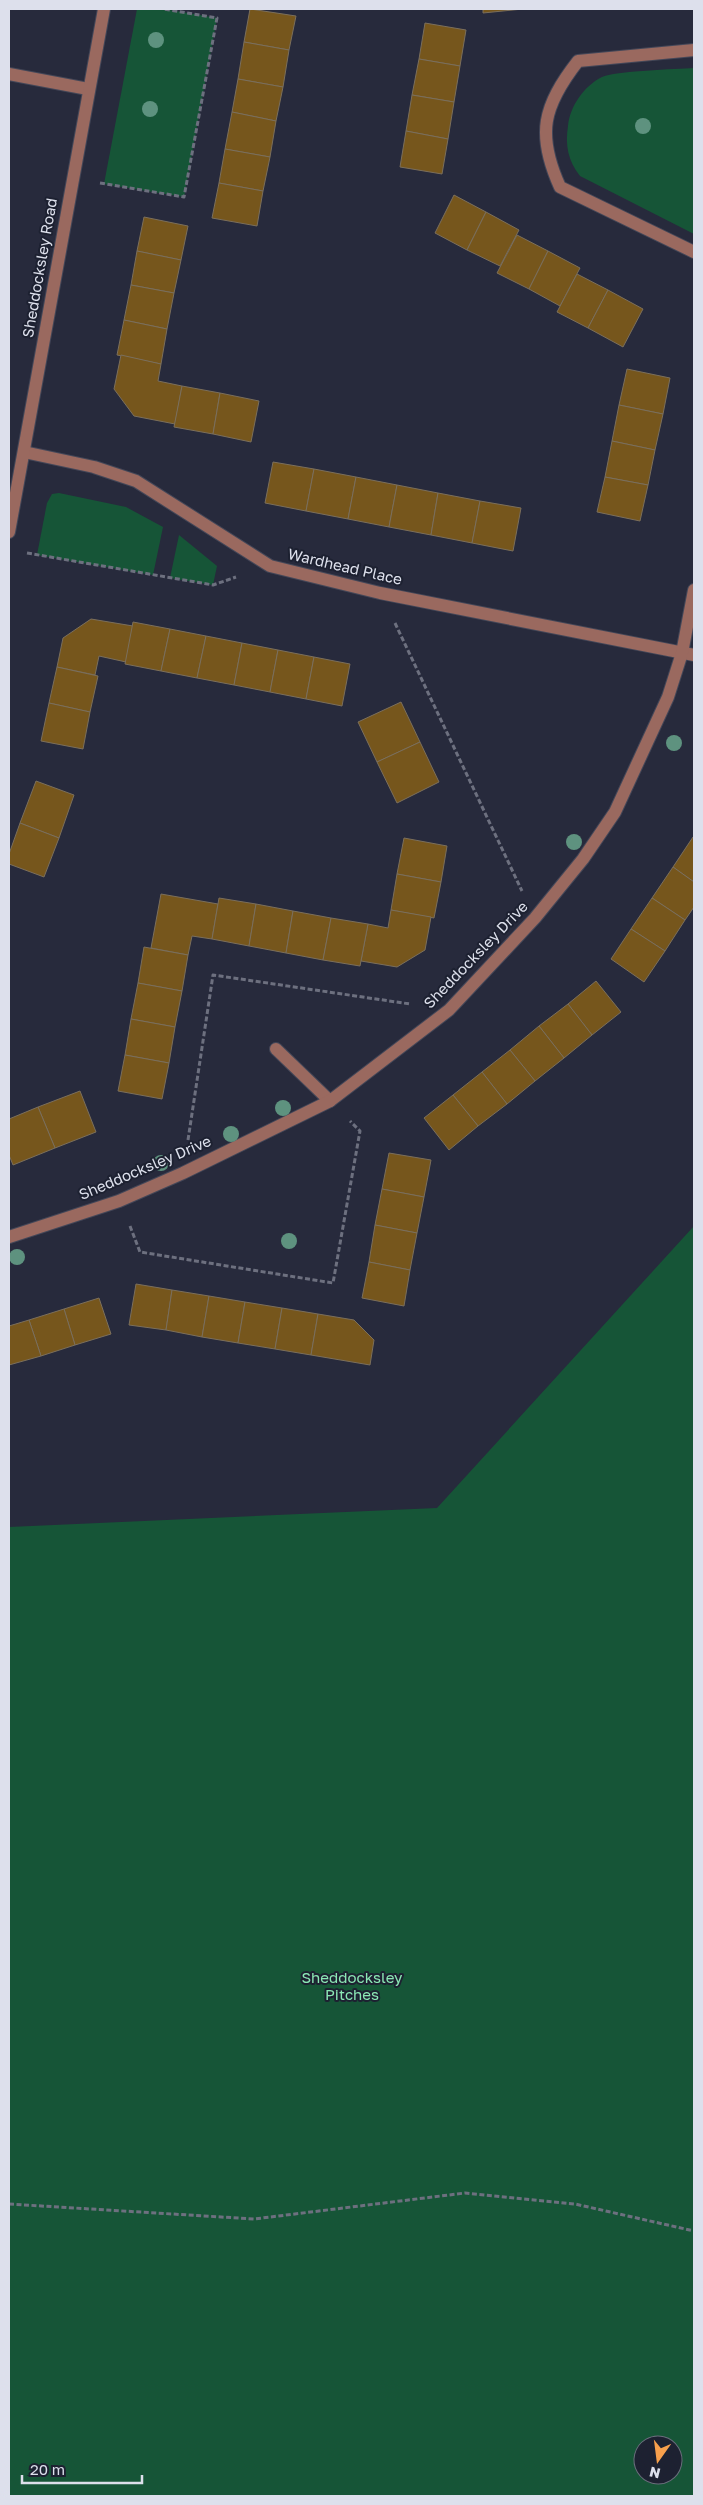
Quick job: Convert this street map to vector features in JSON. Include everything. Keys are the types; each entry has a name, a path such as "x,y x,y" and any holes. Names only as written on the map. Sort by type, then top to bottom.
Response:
{"street":[{"name":"Sheddocksley Road","path":"9,529 104,9"},
{"path":"694,50 578,61 558,87 546,124 548,161 560,187 694,252"},
{"path":"9,74 88,89"},
{"name":"Wardhead Place","path":"24,452 94,467 136,481 270,566 380,593 688,654"},
{"name":"Sheddocksley Drive","path":"9,1237 119,1201 183,1173 330,1101 449,1010 535,918 583,858 615,812 688,654 694,590"},
{"path":"276,1049 330,1101"}],"path":[{"path":"72,179 184,197 217,18 164,9"},
{"path":"18,552 213,585 270,566"},
{"path":"380,593 535,918"},
{"path":"119,1201 140,1252 333,1283 360,1131 330,1101"},
{"path":"9,2204 254,2219 466,2193 575,2204 694,2231"}],"green space":[{"path":"137,9 164,9 217,18 184,197 104,184"},
{"path":"694,68 694,234 580,176 570,159 567,133 569,119 579,97 589,86 602,77 632,72"},
{"path":"59,493 126,507 163,527 153,575 37,555 47,503 52,494"},
{"path":"179,535 217,566 213,585 170,578"},
{"name":"Sheddocksley Pitches","path":"694,1226 694,2496 9,2496 9,1527 437,1508"}],"building":[{"path":"250,9 296,16 289,50 244,42"},
{"path":"483,9 523,9 483,13"},
{"path":"425,23 466,30 460,66 419,59"},
{"path":"244,42 289,50 283,87 238,79"},
{"path":"419,59 460,66 454,102 412,95"},
{"path":"238,79 283,87 276,121 232,112"},
{"path":"412,95 454,102 448,139 406,131"},
{"path":"232,112 276,121 270,157 225,149"},
{"path":"406,131 448,139 442,174 400,167"},
{"path":"225,149 270,157 263,191 219,183"},
{"path":"219,183 263,191 257,226 212,218"},
{"path":"454,195 486,212 467,250 435,233"},
{"path":"486,212 519,230 500,266 467,250"},
{"path":"144,217 188,226 181,260 137,251"},
{"path":"517,235 548,251 529,289 497,273"},
{"path":"137,251 181,260 174,293 131,285"},
{"path":"548,251 580,268 560,306 529,289"},
{"path":"577,274 608,290 588,328 557,312"},
{"path":"131,285 174,293 167,329 124,320"},
{"path":"608,290 643,309 623,347 588,328"},
{"path":"124,320 167,329 161,364 117,355"},
{"path":"121,355 161,364 158,381 182,386 175,424 134,416 114,389"},
{"path":"627,369 670,378 663,414 619,405"},
{"path":"182,386 220,393 213,434 174,427"},
{"path":"220,393 259,401 251,442 213,434"},
{"path":"619,405 663,414 655,450 612,441"},
{"path":"612,441 655,450 648,485 605,477"},
{"path":"273,462 314,469 306,511 265,503"},
{"path":"314,469 356,477 348,519 306,511"},
{"path":"356,477 397,485 389,527 348,519"},
{"path":"605,477 648,485 640,521 597,512"},
{"path":"397,485 438,493 431,535 389,527"},
{"path":"438,493 480,501 472,543 431,535"},
{"path":"480,501 521,508 513,551 472,543"},
{"path":"91,619 133,626 126,662 99,656 95,675 57,667 63,638"},
{"path":"133,622 170,629 161,671 125,664"},
{"path":"170,629 206,636 197,678 161,671"},
{"path":"206,636 242,643 234,685 197,678"},
{"path":"242,643 278,650 270,692 234,685"},
{"path":"278,650 314,657 306,699 270,692"},
{"path":"314,657 350,664 342,706 306,699"},
{"path":"57,667 98,676 90,712 49,703"},
{"path":"401,702 420,742 377,762 358,722"},
{"path":"49,703 90,712 83,749 41,741"},
{"path":"420,742 439,782 397,803 377,762"},
{"path":"36,781 74,795 59,838 20,823"},
{"path":"20,823 59,838 44,877 9,864 9,854"},
{"path":"404,838 447,846 441,882 397,874"},
{"path":"694,838 694,882 673,867"},
{"path":"673,867 694,882 694,907 685,920 652,898"},
{"path":"397,874 441,882 434,918 391,910"},
{"path":"161,894 218,904 212,939 192,936 188,955 151,948"},
{"path":"219,898 256,904 249,946 212,939"},
{"path":"652,898 685,920 665,951 631,929"},
{"path":"256,904 293,911 286,953 249,946"},
{"path":"391,910 431,917 425,950 397,967 361,961 368,924 388,928"},
{"path":"293,911 331,918 323,960 286,953"},
{"path":"331,918 368,924 360,966 323,960"},
{"path":"631,929 665,951 644,982 611,959"},
{"path":"144,947 188,955 182,991 138,983"},
{"path":"596,981 621,1012 592,1035 568,1004"},
{"path":"138,983 182,991 175,1027 131,1019"},
{"path":"568,1004 592,1035 564,1058 539,1026"},
{"path":"131,1019 175,1027 169,1063 125,1055"},
{"path":"539,1026 564,1058 535,1081 510,1050"},
{"path":"510,1050 535,1081 507,1104 482,1072"},
{"path":"125,1055 169,1063 162,1099 118,1091"},
{"path":"482,1072 507,1104 478,1126 453,1095"},
{"path":"80,1091 96,1132 55,1148 38,1107"},
{"path":"453,1095 478,1126 449,1150 424,1118"},
{"path":"38,1107 55,1148 13,1165 9,1155 9,1119"},
{"path":"389,1153 431,1160 424,1197 382,1189"},
{"path":"382,1189 424,1197 417,1233 375,1225"},
{"path":"375,1225 417,1233 410,1270 369,1262"},
{"path":"369,1262 410,1270 404,1306 362,1298"},
{"path":"136,1284 172,1290 166,1330 129,1325"},
{"path":"172,1290 209,1296 202,1337 166,1330"},
{"path":"209,1296 245,1302 238,1343 202,1337"},
{"path":"99,1298 111,1334 75,1345 64,1309"},
{"path":"245,1302 282,1308 275,1349 238,1343"},
{"path":"282,1308 318,1314 311,1355 275,1349"},
{"path":"64,1309 75,1345 41,1356 29,1320"},
{"path":"318,1314 354,1320 374,1340 370,1365 311,1355"},
{"path":"29,1320 41,1356 9,1365 9,1326"}]}
